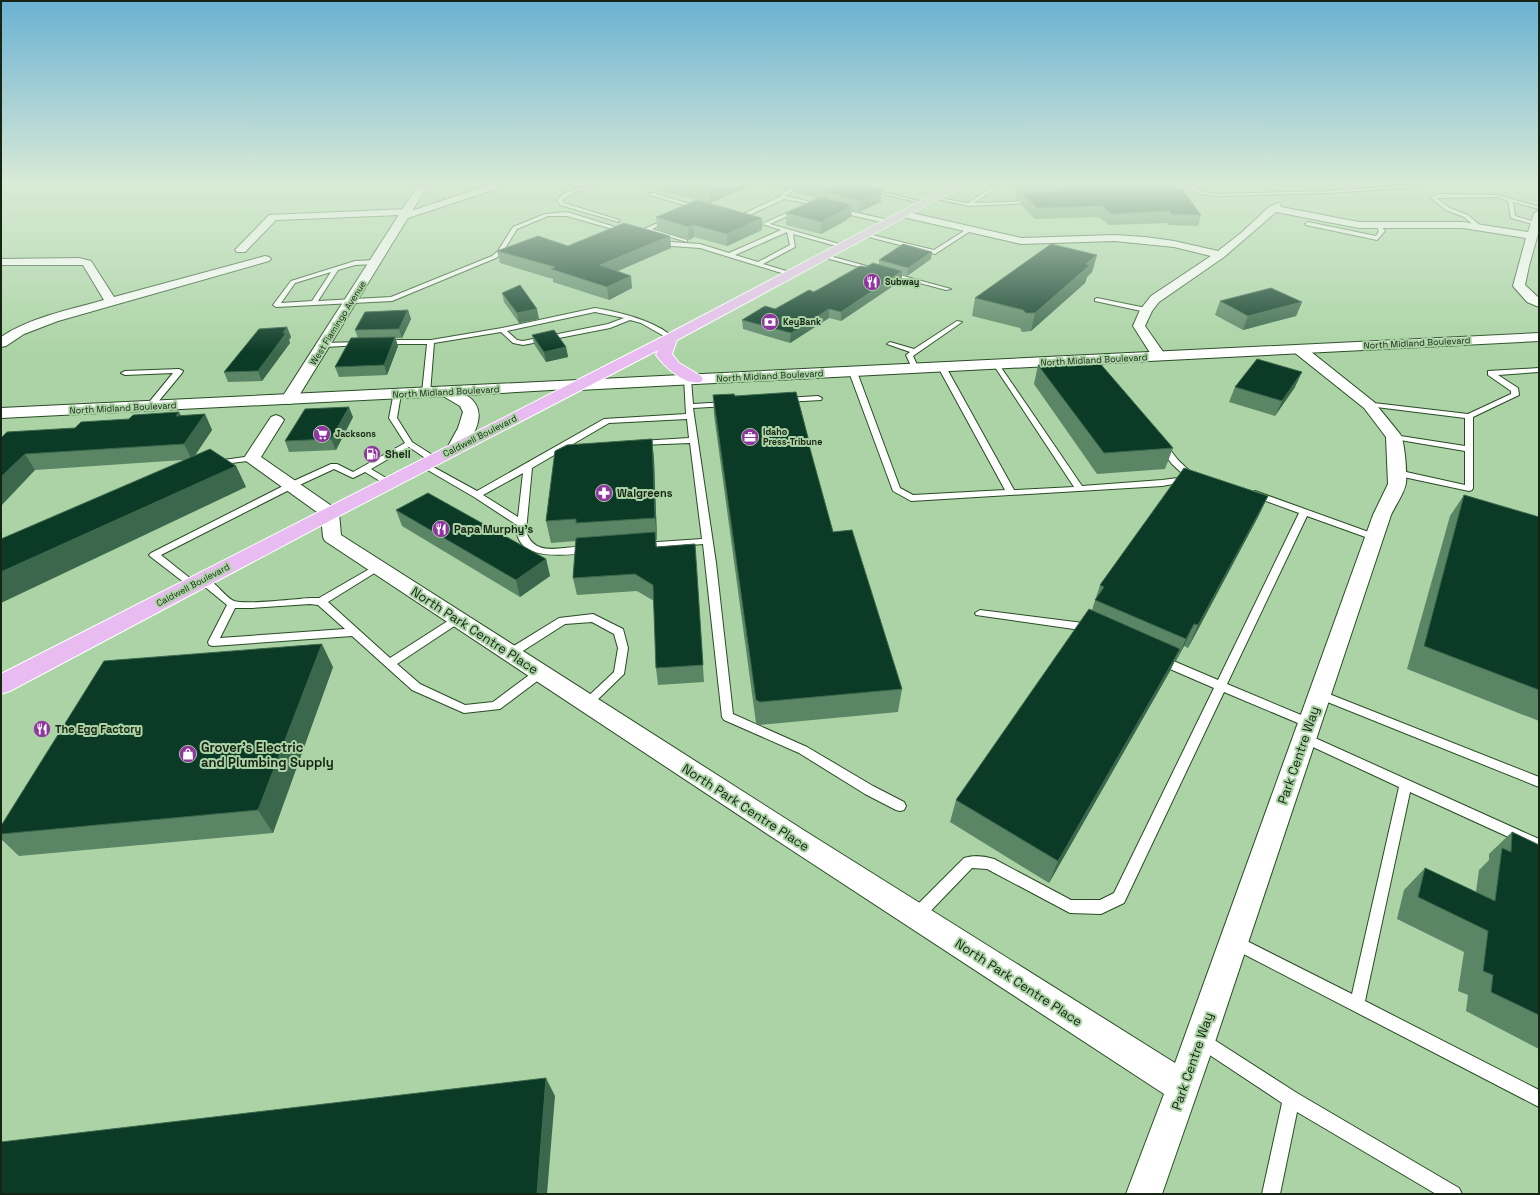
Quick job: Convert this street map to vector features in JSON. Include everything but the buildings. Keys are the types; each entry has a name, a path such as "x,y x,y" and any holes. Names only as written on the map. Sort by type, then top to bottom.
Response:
{"main road":[{"name":"Caldwell Boulevard","path":"1,685 428,462 671,338 853,241"},
{"path":"671,338 664,355 674,366 691,380"}],"street":[{"path":"241,250 250,241"},
{"name":"West Flamingo Avenue","path":"290,399 389,241"},
{"path":"1151,241 1174,244 1220,255"},
{"path":"1159,356 1140,326 1146,310 1155,299 1220,255 1238,241"},
{"path":"1534,241 1523,266 1519,286 1531,298 1539,303"},
{"path":"1,342 19,331 53,318 265,259"},
{"path":"1,262 79,261 87,263 111,302"},
{"name":"North Midland Boulevard","path":"1,414 996,364 1092,363 1159,356 1539,337"},
{"path":"1300,350 1368,404 1394,436"},
{"path":"447,392 470,408 471,415 456,448"},
{"path":"276,420 252,458 330,513"},
{"name":"Park Centre Way","path":"1144,1194 1183,1087 1374,537 1396,484 1397,473 1394,436"},
{"name":"North Park Centre Place","path":"330,513 332,537 540,673 1183,1087"}],"lane":[{"path":"376,262 355,263 293,282 276,305 392,299 486,260 500,252 507,241"},
{"path":"660,241 671,244 700,246"},
{"path":"684,241 791,274"},
{"path":"730,255 764,241"},
{"path":"758,264 793,246 791,241"},
{"path":"824,241 843,246"},
{"path":"888,241 935,252 952,241"},
{"path":"824,256 948,289"},
{"path":"314,303 336,269"},
{"path":"1096,300 1146,310"},
{"path":"379,343 431,342 502,330 595,310 609,312 643,322 671,338"},
{"path":"502,330 515,342 523,343 610,326 630,318"},
{"path":"915,369 909,355 959,322"},
{"path":"426,393 431,342"},
{"path":"324,345 371,343"},
{"path":"890,344 915,352"},
{"path":"996,364 1080,489"},
{"path":"942,367 1011,493"},
{"path":"125,373 179,370 150,406"},
{"path":"1368,404 1469,416 1516,395 1515,390 1491,373 1539,370"},
{"path":"853,372 896,489 911,498 1080,489 1162,483 1198,478 1176,462 1155,438"},
{"path":"691,380 689,406 711,563 728,717 803,750 869,790 900,806"},
{"path":"397,394 393,418 409,444 428,462 522,524"},
{"path":"780,400 818,398"},
{"path":"689,406 734,403"},
{"path":"477,495 607,421 691,416"},
{"path":"1397,473 1469,488 1469,416"},
{"path":"1394,436 1469,449"},
{"path":"632,443 693,440"},
{"path":"409,444 353,474 334,466 290,486 154,555 232,604 252,605 310,601 321,602 416,687 464,709 496,706 540,673"},
{"path":"564,446 579,446"},
{"path":"210,465 223,461 252,458"},
{"path":"528,467 521,538 528,545 537,549 551,552 598,549"},
{"path":"364,468 388,483"},
{"path":"1248,491 1374,537"},
{"path":"916,916 969,862 989,863 1070,906 1101,907 1119,898 1304,512"},
{"path":"637,546 707,541"},
{"path":"321,602 378,567"},
{"path":"232,604 213,642 355,632"},
{"path":"980,613 1083,627 1097,633"},
{"path":"511,653 563,621 593,618 619,632 623,648 619,674 587,703"},
{"path":"390,663 458,619"},
{"path":"1148,655 1220,687 1307,731 1406,784 1539,845"},
{"path":"1320,694 1539,782"},
{"path":"1357,1005 1406,784"},
{"path":"1233,941 1539,1099"},
{"path":"1200,1038 1291,1099 1453,1194"},
{"path":"1271,1194 1291,1099"}],"place":[{"name":"Subway","path":"872,282"},
{"name":"KeyBank","path":"770,322"},
{"name":"Jacksons","path":"322,434"},
{"name":"Idaho Press-Tribune","path":"750,437"},
{"name":"Shell","path":"372,454"},
{"name":"Walgreens","path":"604,493"},
{"name":"Papa Murphy's","path":"441,529"},
{"name":"The Egg Factory","path":"42,729"},
{"name":"Grover's Electric and Plumbing Supply","path":"188,754"}]}
